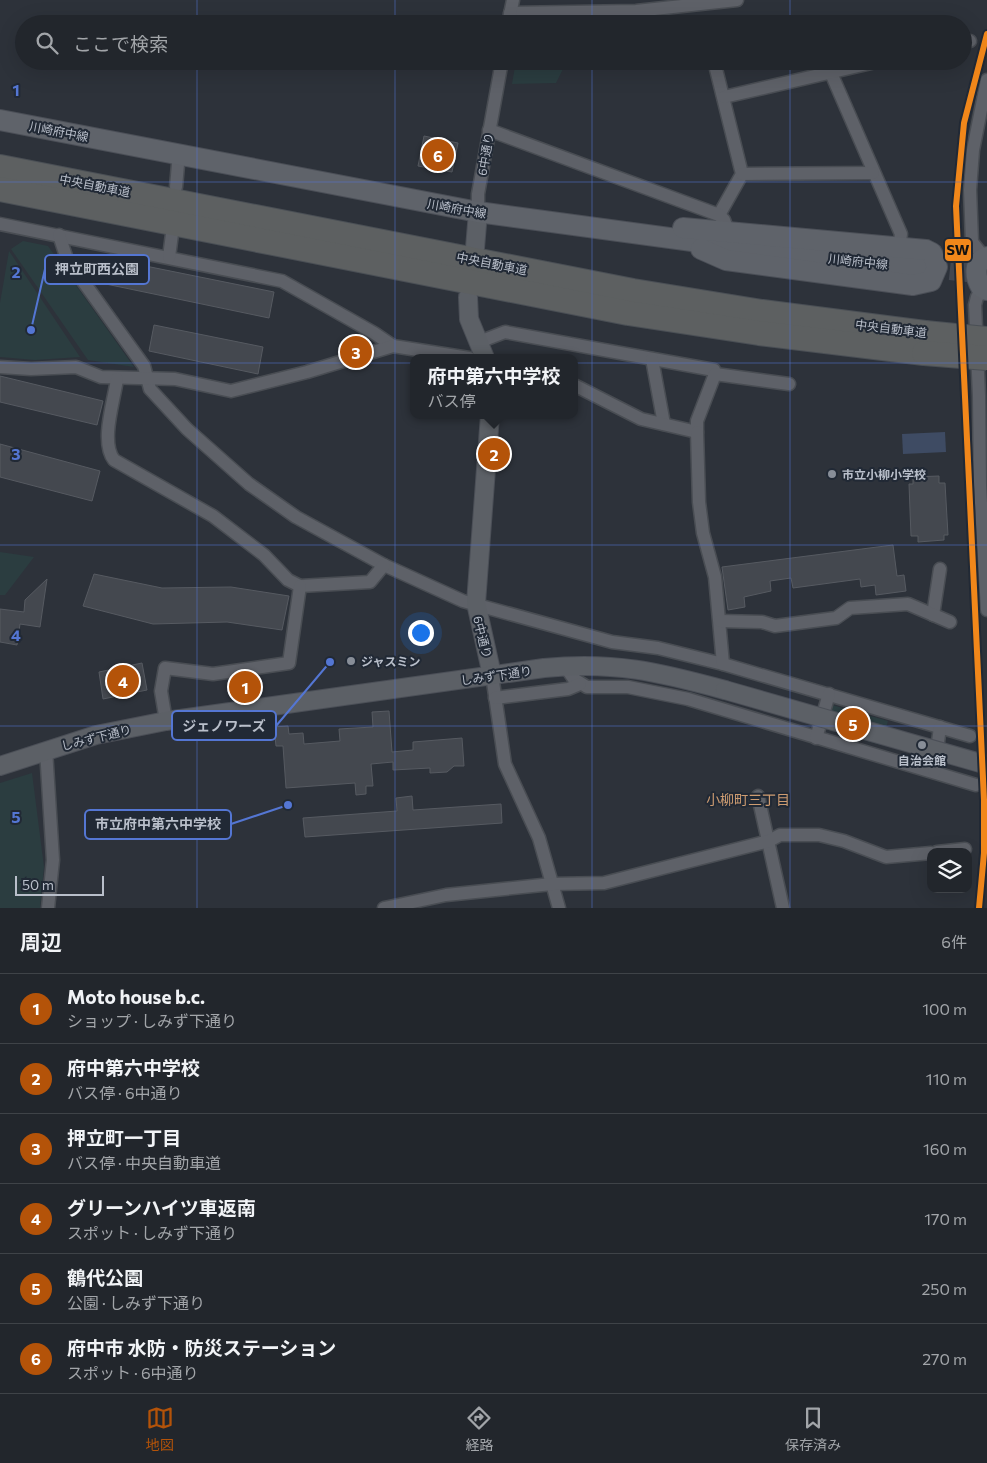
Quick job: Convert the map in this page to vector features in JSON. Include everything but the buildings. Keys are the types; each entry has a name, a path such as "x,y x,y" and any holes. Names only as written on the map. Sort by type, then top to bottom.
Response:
{"highway":[{"name":"中央自動車道","path":"6,179 628,313 759,333 924,343 987,339"},
{"name":"中央自動車道","path":"924,343 987,358"}],"main road":[{"name":"川崎府中線","path":"0,120 180,153 478,212 678,240 918,267"},
{"path":"621,232 723,223 926,250 932,253 937,267 931,281 913,285 726,260 678,240"},
{"path":"985,257 976,271 977,280 986,289"}],"street":[{"path":"510,15 513,0"},
{"path":"563,15 636,11 737,0"},
{"name":"6中通り","path":"475,248 478,194 500,70"},
{"path":"490,130 723,223 742,174 716,70"},
{"path":"724,97 820,70"},
{"path":"832,70 873,173 901,234 900,247"},
{"path":"985,257 972,242 970,190 973,150 987,80"},
{"path":"176,187 180,153"},
{"path":"742,174 873,173"},
{"path":"0,224 282,281 374,333 393,346 444,354"},
{"path":"169,258 172,234"},
{"path":"59,235 61,247 67,259 144,366 150,389 186,429 249,484 296,518 384,565 463,600 612,642 658,648 723,664 970,736"},
{"path":"986,289 977,297 975,305 983,396 987,610"},
{"path":"468,297 469,319 482,350 505,332 714,370 716,374 789,384"},
{"path":"0,367 31,369 76,367 101,377 117,379 175,379 231,391 307,372 393,346"},
{"path":"652,359 664,424"},
{"path":"716,374 697,421 697,432 699,502 703,533 715,577 723,664"},
{"path":"117,379 106,442 110,455 114,460 213,516 264,555 288,580 300,586 370,582 384,565"},
{"path":"578,387 641,419 697,432"},
{"name":"6中通り","path":"490,419 476,603 492,675 505,764 539,838 559,908"},
{"path":"933,615 940,569"},
{"path":"166,721 161,691 165,668 213,674 289,663 300,586"},
{"path":"720,621 762,622 775,626 836,618 850,608 908,604 950,622"},
{"path":"565,666 580,684 587,687 628,687 680,698 976,785"},
{"name":"しみず下通り","path":"0,766 46,750 96,736 166,721 565,666 605,666 647,670 725,690 987,765"},
{"path":"495,698 568,688 580,684"},
{"path":"816,738 829,694"},
{"path":"934,772 940,727"},
{"path":"46,750 53,860 48,908"},
{"path":"758,796 760,812 769,841 783,908"},
{"path":"384,908 446,895 552,884 604,883 769,841 780,835 819,836 844,840 886,857 927,852"}],"shaded area":[{"path":"514,70 562,70 556,83 512,84"},
{"path":"23,241 48,246 134,367 88,360 11,249"},
{"path":"9,251 80,357 35,360 0,357 0,303"},
{"path":"0,552 34,557 5,595 0,595"},
{"path":"825,703 888,721 881,745 818,727"},
{"path":"32,773 44,867 40,908 0,908 0,783"}],"water":[{"path":"945,432 946,452 903,454 902,434"}],"tunnel":[{"path":"920,267 987,274"}],"transit line":[{"name":"SW","path":"979,908 984,853 984,800 956,206 964,123 987,34"}],"place":[{"name":"府中市 水防・防災ステーション","path":"438,155"},
{"name":"押立町西公園","path":"31,330"},
{"name":"押立町一丁目","path":"356,352"},
{"name":"府中第六中学校","path":"494,454"},
{"name":"市立小柳小学校","path":"832,474"},
{"name":"ジャスミン","path":"351,661"},
{"name":"ジェノワーズ","path":"330,662"},
{"name":"グリーンハイツ車返南","path":"123,681"},
{"name":"Moto house b.c.","path":"245,687"},
{"name":"鶴代公園","path":"853,724"},
{"name":"自治会館","path":"922,745"},
{"name":"市立府中第六中学校","path":"288,805"}],"district":[{"name":"小柳町三丁目","path":"748,799"}]}
